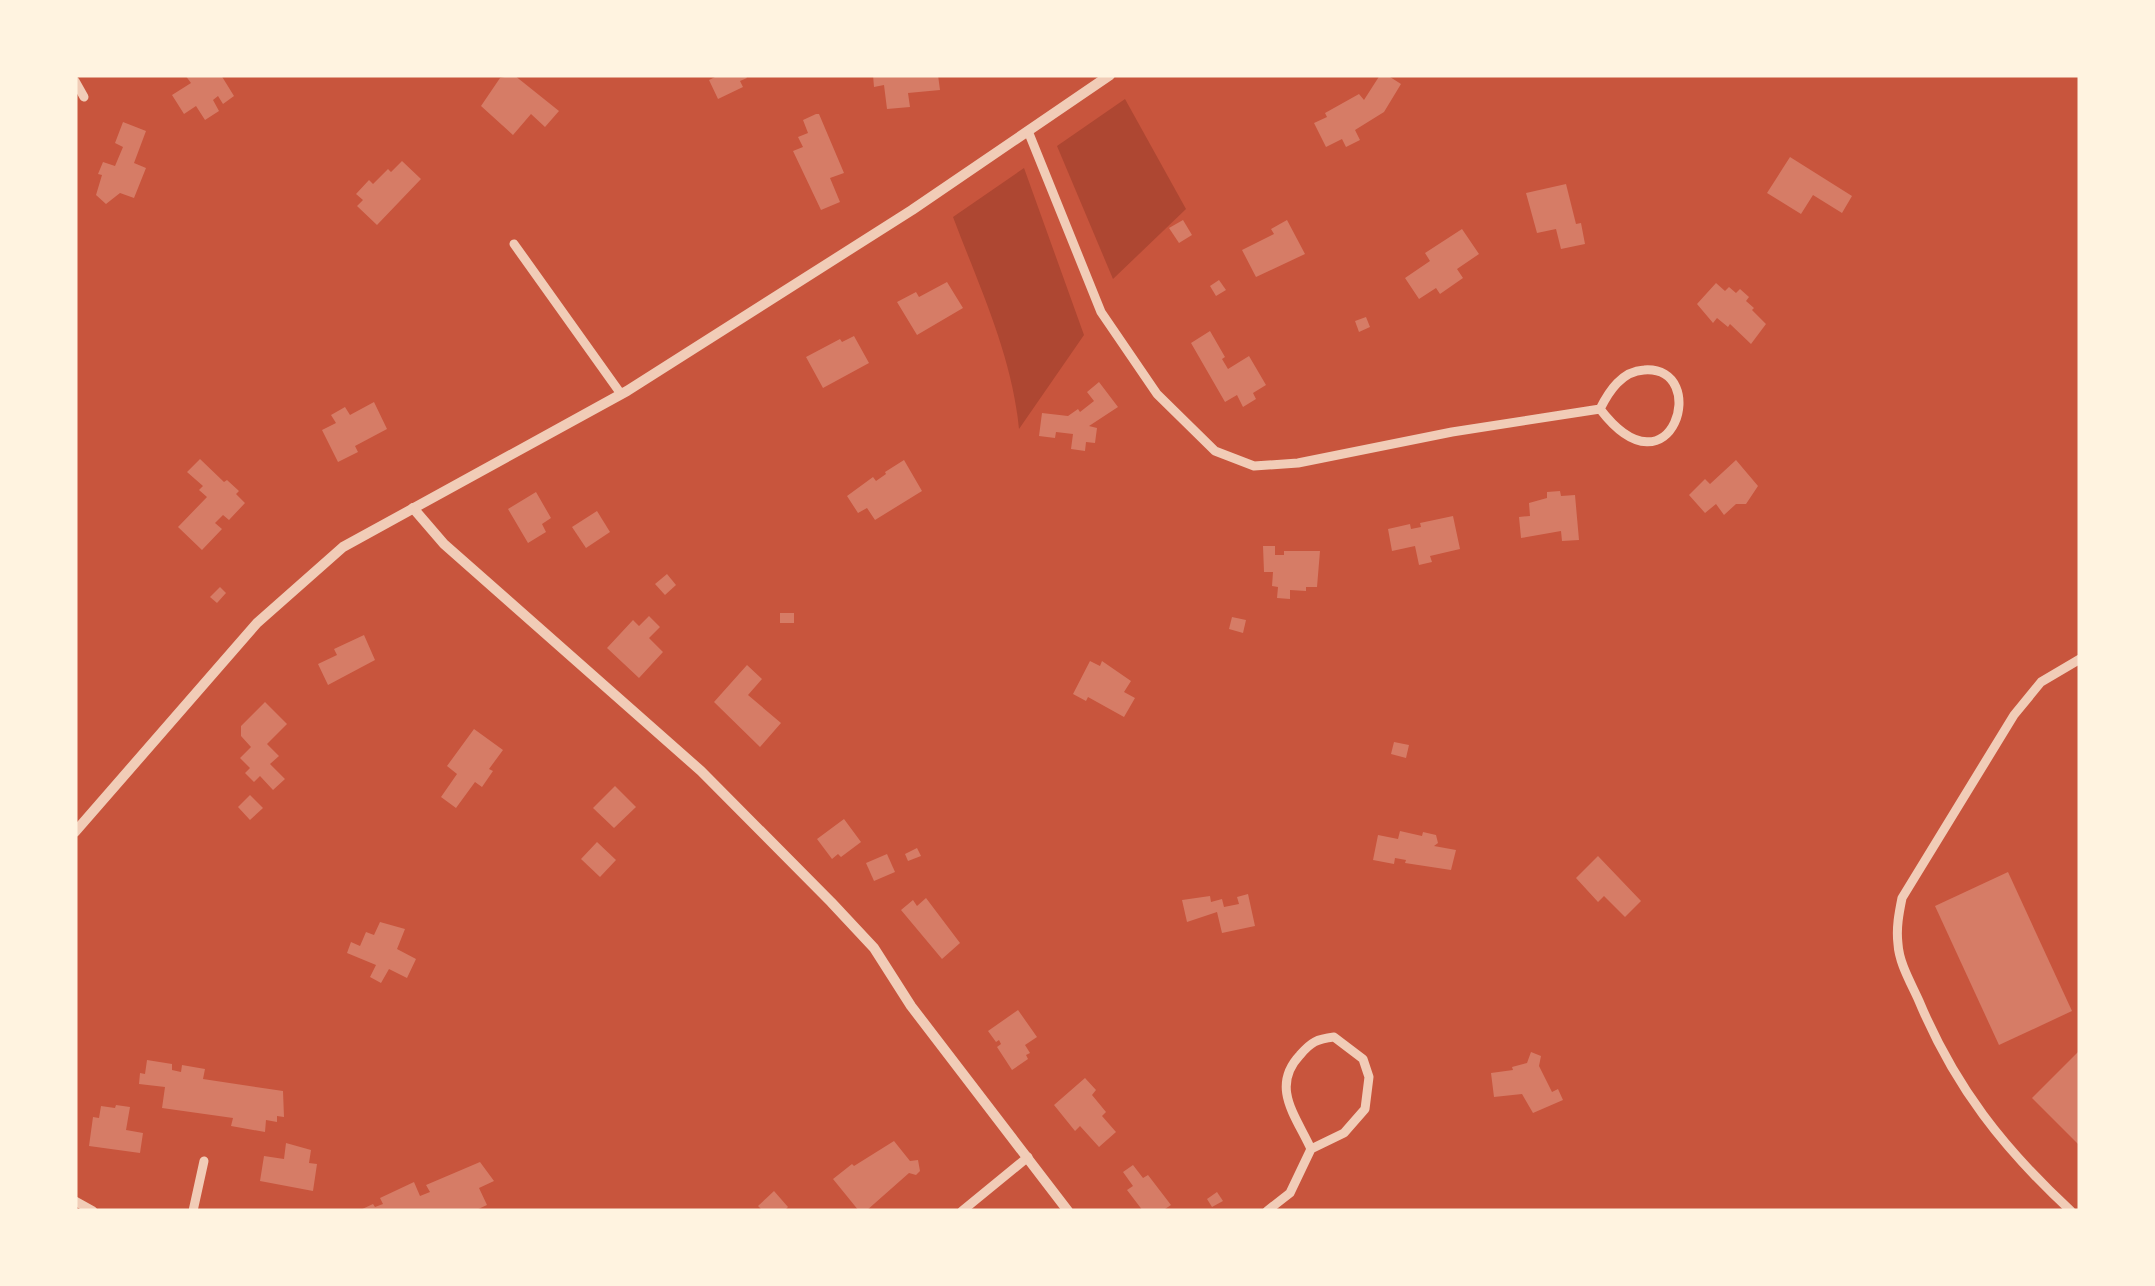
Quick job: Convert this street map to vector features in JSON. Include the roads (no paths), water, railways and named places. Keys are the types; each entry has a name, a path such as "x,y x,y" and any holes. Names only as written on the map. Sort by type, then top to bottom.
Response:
{"street":[{"path":"75,832 258,624 343,548 621,394 897,220 1110,75"},
{"path":"75,81 84,98"},
{"path":"1028,131 1101,312 1156,394 1215,452 1254,466 1298,463 1452,432 1600,409 1621,378 1642,370 1654,370 1666,377 1676,386 1680,398 1675,424 1657,439 1644,442 1620,434 1600,409"},
{"path":"514,244 621,394"},
{"path":"413,508 444,544 701,771 832,902 874,948 911,1006 1068,1211"},
{"path":"2071,1211 1996,1134 1958,1081 1905,971 1897,926 1902,898 2014,715 2041,682 2080,660"},
{"path":"1267,1211 1290,1192 1311,1149 1344,1133 1366,1109 1369,1077 1364,1059 1334,1037 1314,1040 1284,1081 1289,1105 1311,1149"},
{"path":"962,1211 1028,1157"},
{"path":"193,1211 204,1161"},
{"path":"75,1201 93,1211"}]}
